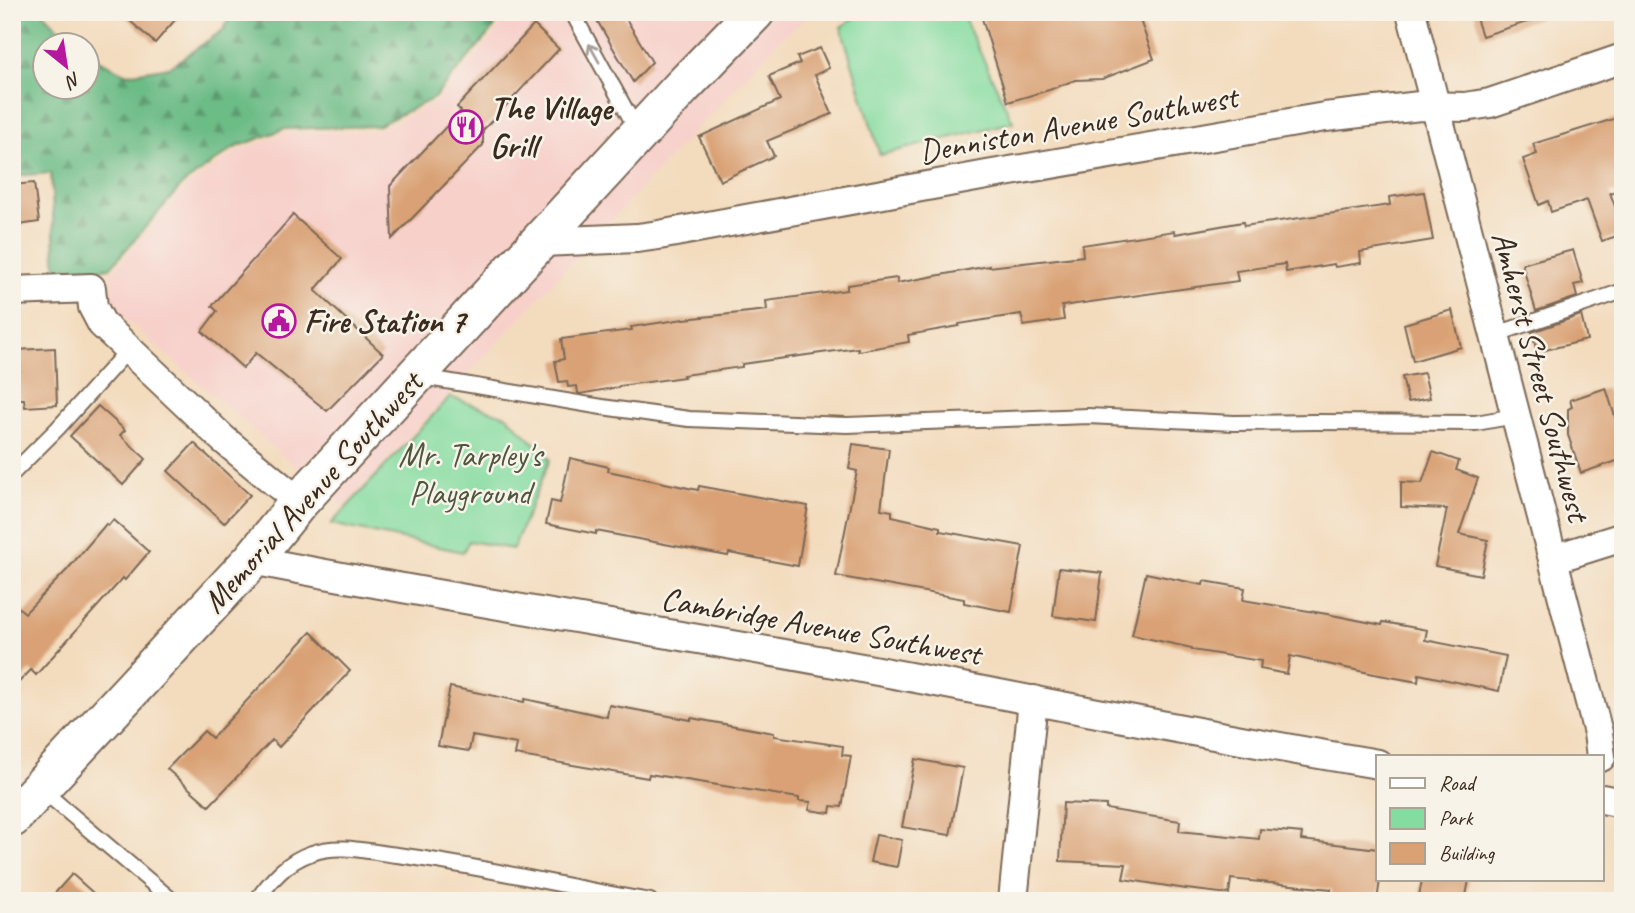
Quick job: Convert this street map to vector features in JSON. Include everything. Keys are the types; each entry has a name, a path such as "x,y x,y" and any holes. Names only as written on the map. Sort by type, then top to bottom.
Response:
{"main road":[{"name":"Memorial Avenue Southwest","path":"12,818 252,560 299,502 755,12"}],"street":[{"name":"Amherst Street Southwest","path":"1411,12 1598,733 1601,755"},
{"name":"Denniston Avenue Southwest","path":"541,242 659,236 1325,117 1420,106 1465,107 1490,103 1623,58"},
{"path":"12,291 91,288 93,307 102,324 223,439 299,502"},
{"path":"1553,559 1623,537"},
{"name":"Cambridge Avenue Southwest","path":"252,560 375,584 815,659 1376,764"},
{"path":"1013,901 1033,700"},
{"path":"1604,799 1623,803"}],"lane":[{"path":"572,12 639,134"},
{"path":"1494,335 1623,291"},
{"path":"12,474 58,428 128,350"},
{"path":"416,376 602,407 702,420 847,425 1087,416 1234,423 1476,424 1515,416"},
{"path":"40,788 173,901"},
{"path":"257,901 270,881 289,864 312,853 338,847 440,861 650,901"}],"shaded area":[{"path":"503,12 813,12 779,40 344,507 123,317 112,295 111,273 186,187 236,152 285,133 376,131 437,101 498,30"}],"green space":[{"path":"12,12 43,12 62,32 32,32 32,102 102,102 102,62 127,74 170,67 223,30 233,12 498,12 494,28 434,98 377,126 284,129 234,148 182,185 110,268 56,275 51,173 12,176"},
{"path":"863,12 961,12 1013,122 880,155 841,27"},
{"name":"Mr. Tarpley's Playground","path":"450,397 507,416 550,459 513,549 469,541 463,552 331,524"}],"building":[{"path":"120,12 182,12 155,43"},
{"path":"592,12 622,12 652,62 633,82"},
{"path":"980,12 1137,12 1154,59 1102,79 1075,80 1008,102"},
{"path":"1474,12 1543,12 1543,17 1482,36"},
{"name":"The Village Grill","path":"534,25 559,49 483,130 483,145 392,239 390,186 461,111 457,107"},
{"path":"820,48 829,68 815,75 832,114 767,141 774,156 720,181 699,137 780,100 769,76 800,63 797,57"},
{"path":"1623,116 1623,189 1610,193 1623,227 1623,234 1602,241 1587,200 1551,212 1548,201 1539,205 1523,159 1537,154 1533,144"},
{"path":"34,183 39,222 12,226 12,185"},
{"path":"1424,192 1433,240 1360,252 1361,263 1335,267 1334,264 1286,272 1285,264 1236,271 1238,281 1062,306 1064,320 1024,326 1021,314 908,335 909,342 858,351 858,348 742,364 742,367 580,394 577,386 568,387 567,381 559,382 555,361 564,359 561,339 632,330 631,327 684,319 767,310 766,301 847,290 847,285 897,278 897,283 989,266 1083,256 1082,245 1390,205 1389,197"},
{"name":"Fire Station 7","path":"293,215 342,259 315,290 383,354 327,411 256,353 243,368 202,331 217,311 212,306"},
{"path":"1573,250 1583,283 1574,285 1577,297 1536,311 1522,264"},
{"path":"1452,310 1461,347 1413,361 1404,324"},
{"path":"1581,315 1587,340 1537,352 1532,332"},
{"path":"55,348 57,405 25,407 24,399 18,399 16,350"},
{"path":"1424,373 1430,398 1408,402 1402,377"},
{"path":"1606,388 1623,442 1623,459 1581,473 1568,435 1568,409 1572,407 1570,400"},
{"path":"98,406 125,430 120,435 146,459 123,485 70,436"},
{"path":"194,443 250,495 224,523 168,471"},
{"path":"853,444 889,449 881,509 892,511 892,516 940,527 940,531 1023,546 1011,612 964,603 964,599 836,576 857,471 849,469"},
{"path":"1433,452 1459,461 1456,470 1478,478 1459,534 1488,540 1481,575 1435,566 1447,509 1401,507 1401,482 1422,483"},
{"path":"570,458 609,467 608,471 698,490 699,486 808,506 798,566 546,524 551,501 560,503"},
{"path":"113,520 149,552 36,675 31,670 12,689 12,602 25,613 67,570 106,524 108,526"},
{"path":"1059,568 1102,573 1096,622 1053,616"},
{"path":"1146,573 1203,585 1204,581 1245,588 1243,600 1382,625 1383,622 1427,630 1425,640 1506,656 1499,691 1419,674 1418,682 1290,656 1287,674 1260,669 1261,661 1192,650 1132,635"},
{"path":"311,632 350,671 279,747 272,740 209,806 167,769 204,731 212,738"},
{"path":"450,687 524,702 525,699 607,717 609,705 843,746 842,755 851,756 842,807 831,806 830,813 809,810 811,802 799,801 799,798 649,774 648,778 515,755 517,744 472,736 469,751 438,746"},
{"path":"915,759 963,768 950,835 902,827"},
{"path":"1063,803 1106,805 1106,809 1180,821 1179,831 1259,839 1260,829 1302,833 1301,840 1376,849 1376,881 1380,881 1377,901 1330,901 1331,889 1231,879 1229,894 1123,879 1126,864 1060,861"},
{"path":"876,835 902,840 897,867 870,862"},
{"path":"72,874 102,901 48,901"},
{"path":"1422,881 1469,881 1465,901 1418,901"}],"place":[{"name":"The Village Grill","path":"466,127"},
{"name":"Fire Station 7","path":"279,321"}]}
